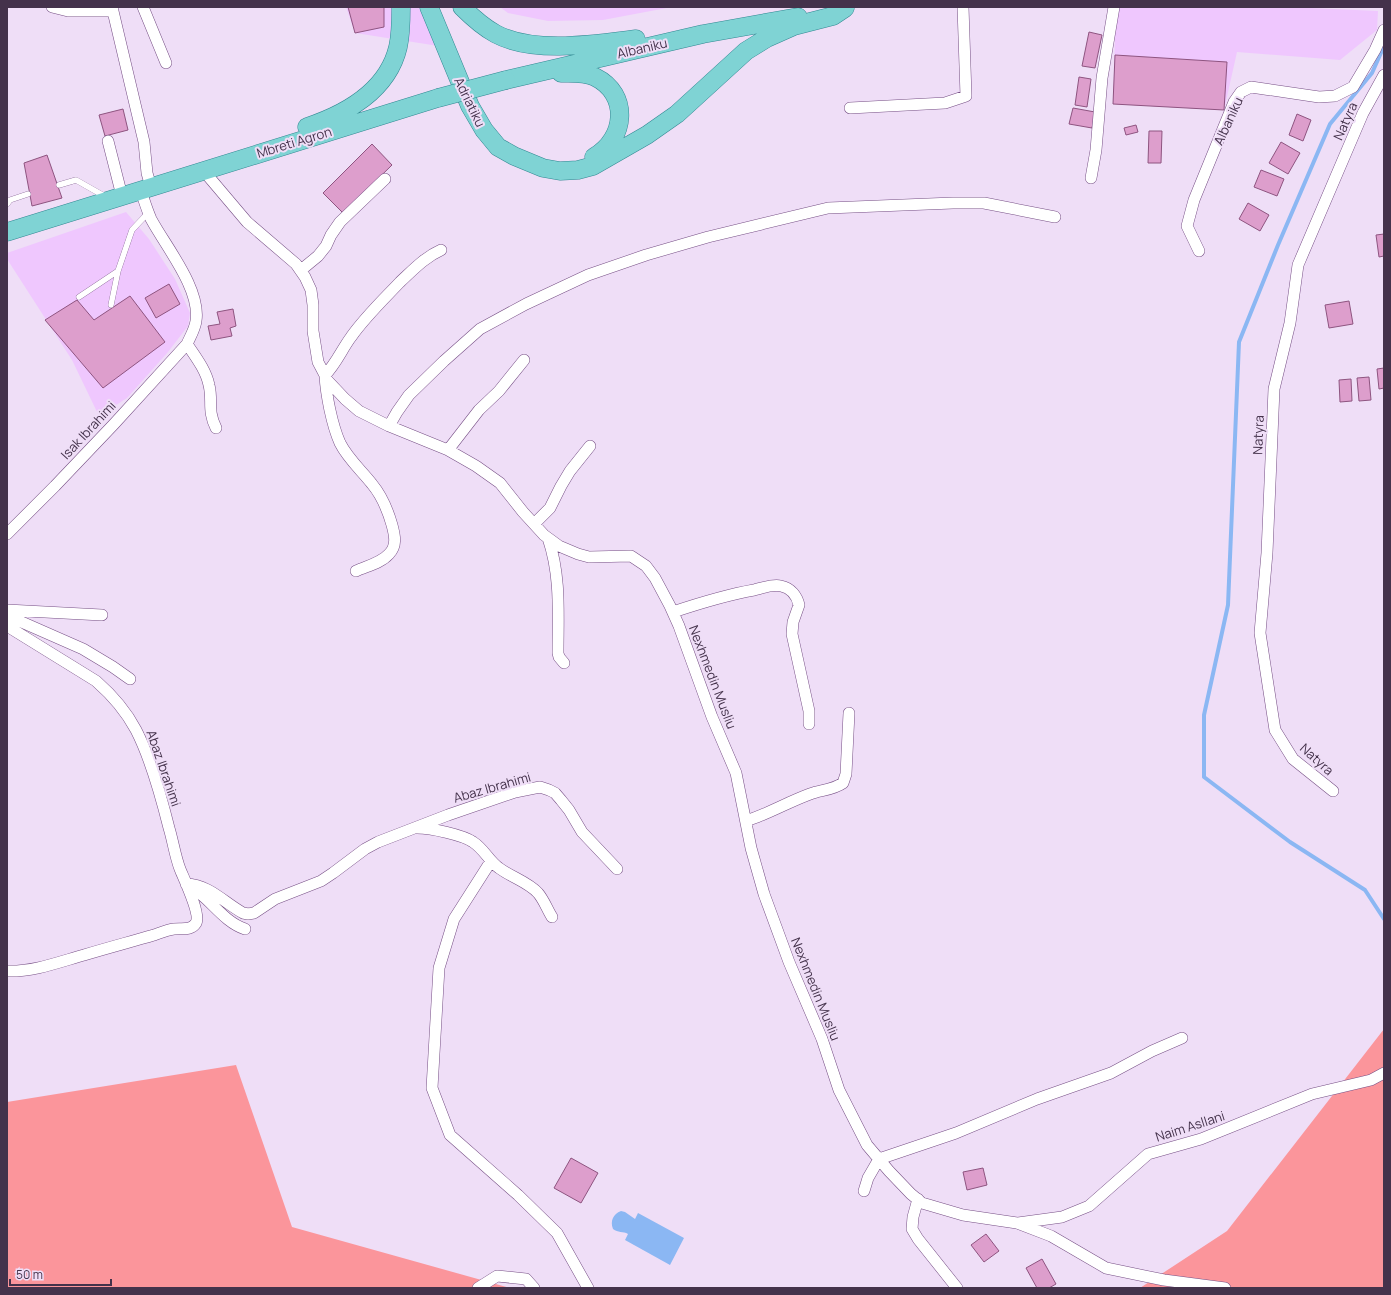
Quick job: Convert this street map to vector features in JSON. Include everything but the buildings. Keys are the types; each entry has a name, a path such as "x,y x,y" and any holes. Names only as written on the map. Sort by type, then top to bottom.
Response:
{"main road":[{"path":"265,151 273,138 309,127 330,118 348,110 368,96 383,79 391,66 398,48 401,29 401,7"},
{"name":"Adriatiku","path":"429,7 470,106 484,130 498,147 530,164 560,171 578,170 592,166 647,135 678,114 746,51 767,38 794,26 833,16 847,7"},
{"path":"462,7 474,19 496,34 525,44 558,46 604,44 752,25"},
{"name":"Albaniku","path":"438,98 506,80 703,34 847,7"},
{"path":"506,80 574,72 594,76 601,80 611,90 617,101 620,112 620,123 611,144 603,152 577,164 554,165 543,168"},
{"name":"Mbreti Agron","path":"7,232 438,98"}],"street":[{"path":"52,7 68,11 113,9 144,142 147,173 146,189"},
{"path":"143,7 166,63"},
{"path":"850,108 945,103 966,96 963,7"},
{"path":"1090,178 1096,150 1102,78 1114,7"},
{"name":"Albaniku","path":"1199,251 1188,226 1194,200 1234,102 1241,92 1251,87 1319,97 1334,96 1353,87 1375,50 1384,30"},
{"name":"Natyra","path":"1333,791 1292,759 1275,730 1260,633 1267,553 1274,389 1290,323 1298,265 1363,113 1384,75"},
{"path":"108,141 117,198"},
{"name":"Nexhmedin Musliu","path":"203,170 247,222 301,270 311,290 313,305 313,331 318,362 328,381 345,399 359,411 389,426 448,450 476,466 500,483 534,524 548,538 559,546 578,554 589,556 631,556 646,566 655,578 673,612 712,717 736,773 751,848 764,894 789,962 822,1040 839,1090 867,1145 911,1194 922,1203 963,1215 1017,1223"},
{"path":"301,270 318,256 326,246 331,234 340,222 385,179"},
{"name":"Isak Ibrahimi","path":"7,534 114,424 187,344 196,323 195,305 184,274 148,213 146,189"},
{"path":"389,426 409,395 460,345 480,329 526,304 588,275 646,255 708,237 828,208 945,203 984,203 1055,216"},
{"path":"325,375 351,337 377,305 420,263 432,254 441,250"},
{"path":"187,344 202,367 210,385 210,412 216,428"},
{"path":"448,450 474,416 499,391 524,360"},
{"name":"Nexhmedin Musliu","path":"325,375 326,392 340,443 347,455 373,485 383,500 395,535 395,543 388,555 381,560 356,571"},
{"path":"534,524 545,515 567,476 590,446"},
{"name":"Nexhmedin Musliu","path":"548,538 557,569 558,653 559,658 564,663"},
{"name":"Nexhmedin Musliu","path":"673,612 734,594 770,586 781,586 788,588 794,593 799,605 793,622 792,634 809,711 809,724"},
{"path":"7,610 102,615"},
{"path":"7,614 17,620 95,655 130,679"},
{"name":"Abaz Ibrahimi","path":"7,626 96,681 106,690 129,718 137,731 154,777 163,804 178,864 198,918 196,924 192,928 174,929 116,947 33,969 18,972 7,971"},
{"path":"746,821 763,816 811,794 838,786 843,783 846,774 849,713"},
{"name":"Abaz Ibrahimi","path":"186,884 195,885 208,890 243,914 254,913 275,899 321,881 365,849 378,842 515,792 540,788 549,790 561,800 569,810 582,832 617,869"},
{"name":"Abaz Ibrahimi","path":"413,828 427,828 466,838 474,842 490,861 537,892 552,917"},
{"path":"490,861 454,919 439,968 432,1088 450,1135 518,1195 557,1233 588,1288"},
{"path":"186,884 194,888 232,924 245,929"},
{"path":"864,1191 868,1178 879,1159 956,1133 1037,1099 1111,1073 1152,1050 1182,1038"},
{"name":"Naim Asllani","path":"1017,1223 1062,1217 1089,1206 1148,1154 1201,1139 1312,1094 1371,1080 1384,1073"},
{"path":"918,1199 912,1229 918,1239 957,1288"},
{"path":"1017,1223 1051,1236 1106,1268 1164,1280 1225,1288"},
{"path":"478,1288 497,1276 526,1279 534,1288"}],"lane":[{"path":"59,185 76,180 117,198"},
{"path":"7,204 10,200 28,194"},
{"path":"111,304 118,271 132,230 148,213"},
{"path":"79,296 118,271"}],"shaded area":[{"path":"346,7 433,7 445,47 355,33"},
{"path":"500,7 672,7 603,20 548,21 508,13"},
{"path":"1116,7 1288,7 1378,11 1377,30 1340,60 1237,52 1224,110 1113,104"},
{"path":"126,212 149,239 175,279 190,313 188,326 168,352 127,398 99,416 72,360 7,259 7,253"},
{"path":"1384,1029 1384,1288 1140,1288 1227,1231"},
{"path":"236,1065 292,1227 510,1288 7,1288 7,1102"}],"water":[{"path":"621,1211 635,1219 638,1213 684,1238 670,1265 625,1240 628,1234 613,1229 613,1218"}],"waterway":[{"path":"1384,46 1372,73 1330,124 1278,245 1239,342 1228,605 1204,715 1204,777 1290,842 1365,890 1384,919"}]}
